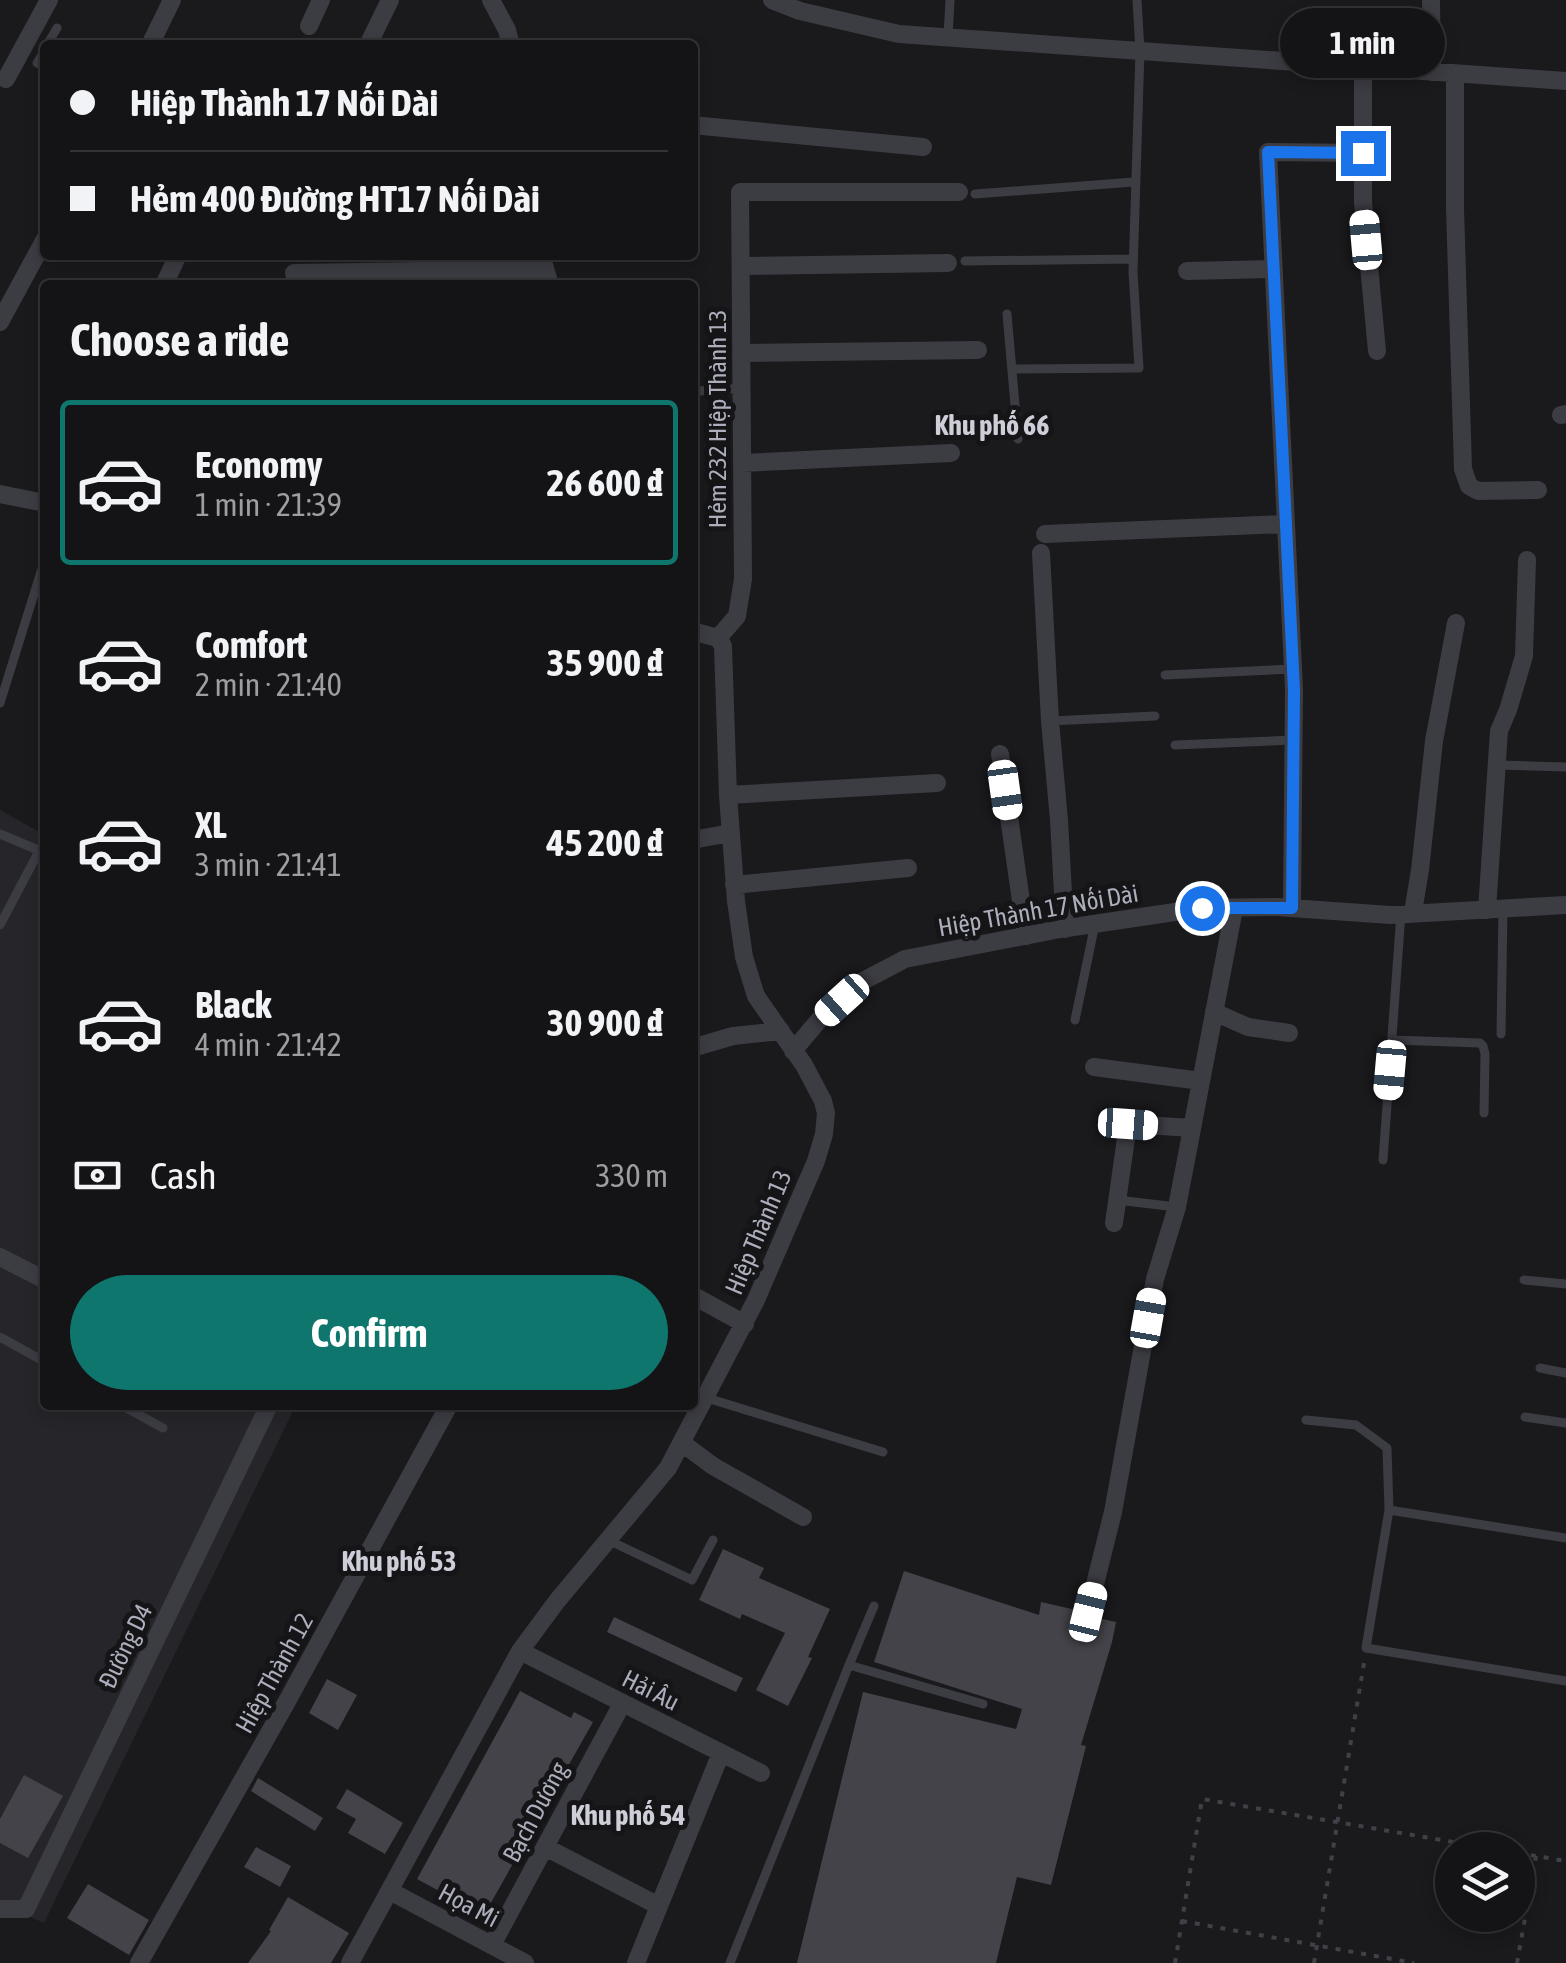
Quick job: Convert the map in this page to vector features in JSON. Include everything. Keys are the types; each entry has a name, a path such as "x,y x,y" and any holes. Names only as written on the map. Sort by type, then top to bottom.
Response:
{"street":[{"path":"6,80 49,0"},
{"path":"152,40 172,0"},
{"path":"309,26 321,0"},
{"path":"370,40 390,0"},
{"path":"491,0 510,40"},
{"path":"772,0 800,11 899,34 1566,82"},
{"path":"1431,0 1432,72"},
{"path":"1363,67 1362,202 1377,351"},
{"path":"1455,74 1463,469 1469,486 1478,491 1538,490"},
{"path":"698,126 924,147"},
{"path":"1292,908 1292,669 1268,152 1363,153"},
{"name":"Hẻm 232 Hiệp Thành 13","path":"718,638 738,616 743,579 740,192 967,193"},
{"path":"1,319 40,249"},
{"path":"741,266 957,262"},
{"path":"1187,271 1273,268"},
{"path":"294,273 545,270"},
{"path":"742,353 978,350"},
{"path":"742,463 951,453"},
{"path":"0,494 40,502"},
{"path":"1045,534 1286,524"},
{"path":"1041,553 1066,928"},
{"path":"1495,909 1499,731 1524,656 1528,560"},
{"path":"1407,913 1420,870 1434,741 1456,623"},
{"path":"698,633 718,638"},
{"name":"Hiệp Thành 13","path":"350,1963 520,1651 668,1468 745,1324 824,1134 823,1101 756,996 744,958 734,885 722,646 718,638"},
{"path":"1000,754 1026,936"},
{"path":"728,795 937,783"},
{"path":"698,839 730,834"},
{"path":"734,885 908,868"},
{"name":"Hiệp Thành 17 Nối Dài","path":"793,1051 863,981 904,959 1066,928 1202,908 1390,914 1566,906"},
{"path":"1088,1612 1113,1512 1155,1279 1176,1207 1234,909"},
{"path":"1214,1012 1248,1027 1289,1033"},
{"path":"698,1046 734,1036 781,1031"},
{"path":"1094,1067 1201,1082"},
{"path":"1114,1223 1128,1124 1192,1128"},
{"path":"0,1257 40,1277"},
{"path":"698,1298 745,1324"},
{"name":"Đường D4","path":"0,1910 26,1909 267,1410"},
{"name":"Hiệp Thành 12","path":"139,1963 446,1410"},
{"path":"682,1443 713,1466 803,1517"},
{"name":"Hải Âu","path":"520,1651 760,1774"},
{"name":"Bạch Dương","path":"492,1945 622,1704"},
{"path":"636,1963 721,1753"},
{"path":"545,1847 659,1906"},
{"name":"Họa Mi","path":"390,1891 525,1963"}],"lane":[{"path":"948,38 950,0"},
{"path":"1012,369 1140,368 1133,259 1140,51 1137,0"},
{"path":"50,40 57,28"},
{"path":"967,193 1134,182"},
{"path":"957,262 1133,259"},
{"path":"1007,314 1018,438"},
{"path":"698,391 742,388"},
{"path":"0,703 40,575"},
{"path":"1165,675 1292,669"},
{"path":"1050,721 1155,716"},
{"path":"1175,746 1293,740"},
{"path":"1496,766 1566,767"},
{"path":"0,834 40,851"},
{"path":"0,925 40,855"},
{"path":"1495,909 1501,1034"},
{"path":"1383,1160 1407,913"},
{"path":"1075,1020 1094,924"},
{"path":"1393,1040 1480,1043 1485,1050 1484,1113"},
{"path":"1118,1200 1176,1207"},
{"path":"1524,1280 1566,1284"},
{"path":"0,1337 40,1359"},
{"path":"1540,1368 1566,1373"},
{"path":"707,1398 884,1452"},
{"path":"131,1410 163,1428"},
{"path":"1525,1417 1566,1424"},
{"path":"1306,1420 1356,1425 1387,1448 1389,1510 1366,1648 1566,1681"},
{"path":"1389,1510 1566,1538"},
{"path":"608,1540 692,1580 713,1540"},
{"path":"730,1963 874,1606"},
{"path":"849,1665 983,1704"}],"path":[{"path":"1314,1963 1366,1648"},
{"path":"1175,1963 1202,1799 1435,1839"},
{"path":"1517,1963 1536,1856 1566,1861"},
{"path":"1182,1921 1414,1963"}],"shaded area":[{"path":"0,810 40,832 40,1410 294,1410 44,1923 0,1903"}],"building":[{"path":"723,1549 764,1568 759,1578 830,1609 788,1706 756,1690 785,1633 742,1614 740,1619 699,1600"},
{"path":"904,1571 1039,1615 1041,1602 1076,1610 1084,1624 1092,1624 1098,1618 1116,1622 1081,1745 1086,1746 1051,1885 1017,1877 996,1963 797,1963 863,1692 1016,1729 1022,1709 874,1662"},
{"path":"614,1617 743,1678 736,1692 607,1632"},
{"path":"327,1679 357,1695 338,1730 309,1713"},
{"path":"520,1691 571,1718 574,1712 593,1722 479,1924 460,1914 465,1905 417,1879"},
{"path":"24,1775 63,1796 28,1858 0,1843 0,1819"},
{"path":"258,1778 323,1818 315,1831 251,1791"},
{"path":"347,1789 403,1823 385,1854 348,1833 356,1819 336,1808"},
{"path":"256,1847 291,1866 280,1887 244,1867"},
{"path":"88,1884 149,1920 129,1955 67,1918"},
{"path":"288,1897 349,1933 331,1963 248,1963 271,1931"}],"district":[{"name":"Khu phố 66","path":"992,425"},
{"name":"Khu phố 53","path":"399,1561"},
{"name":"Khu phố 54","path":"628,1815"}],"route":[{"path":"1202,908 1292,908 1294,690 1268,152 1363,153"}]}
